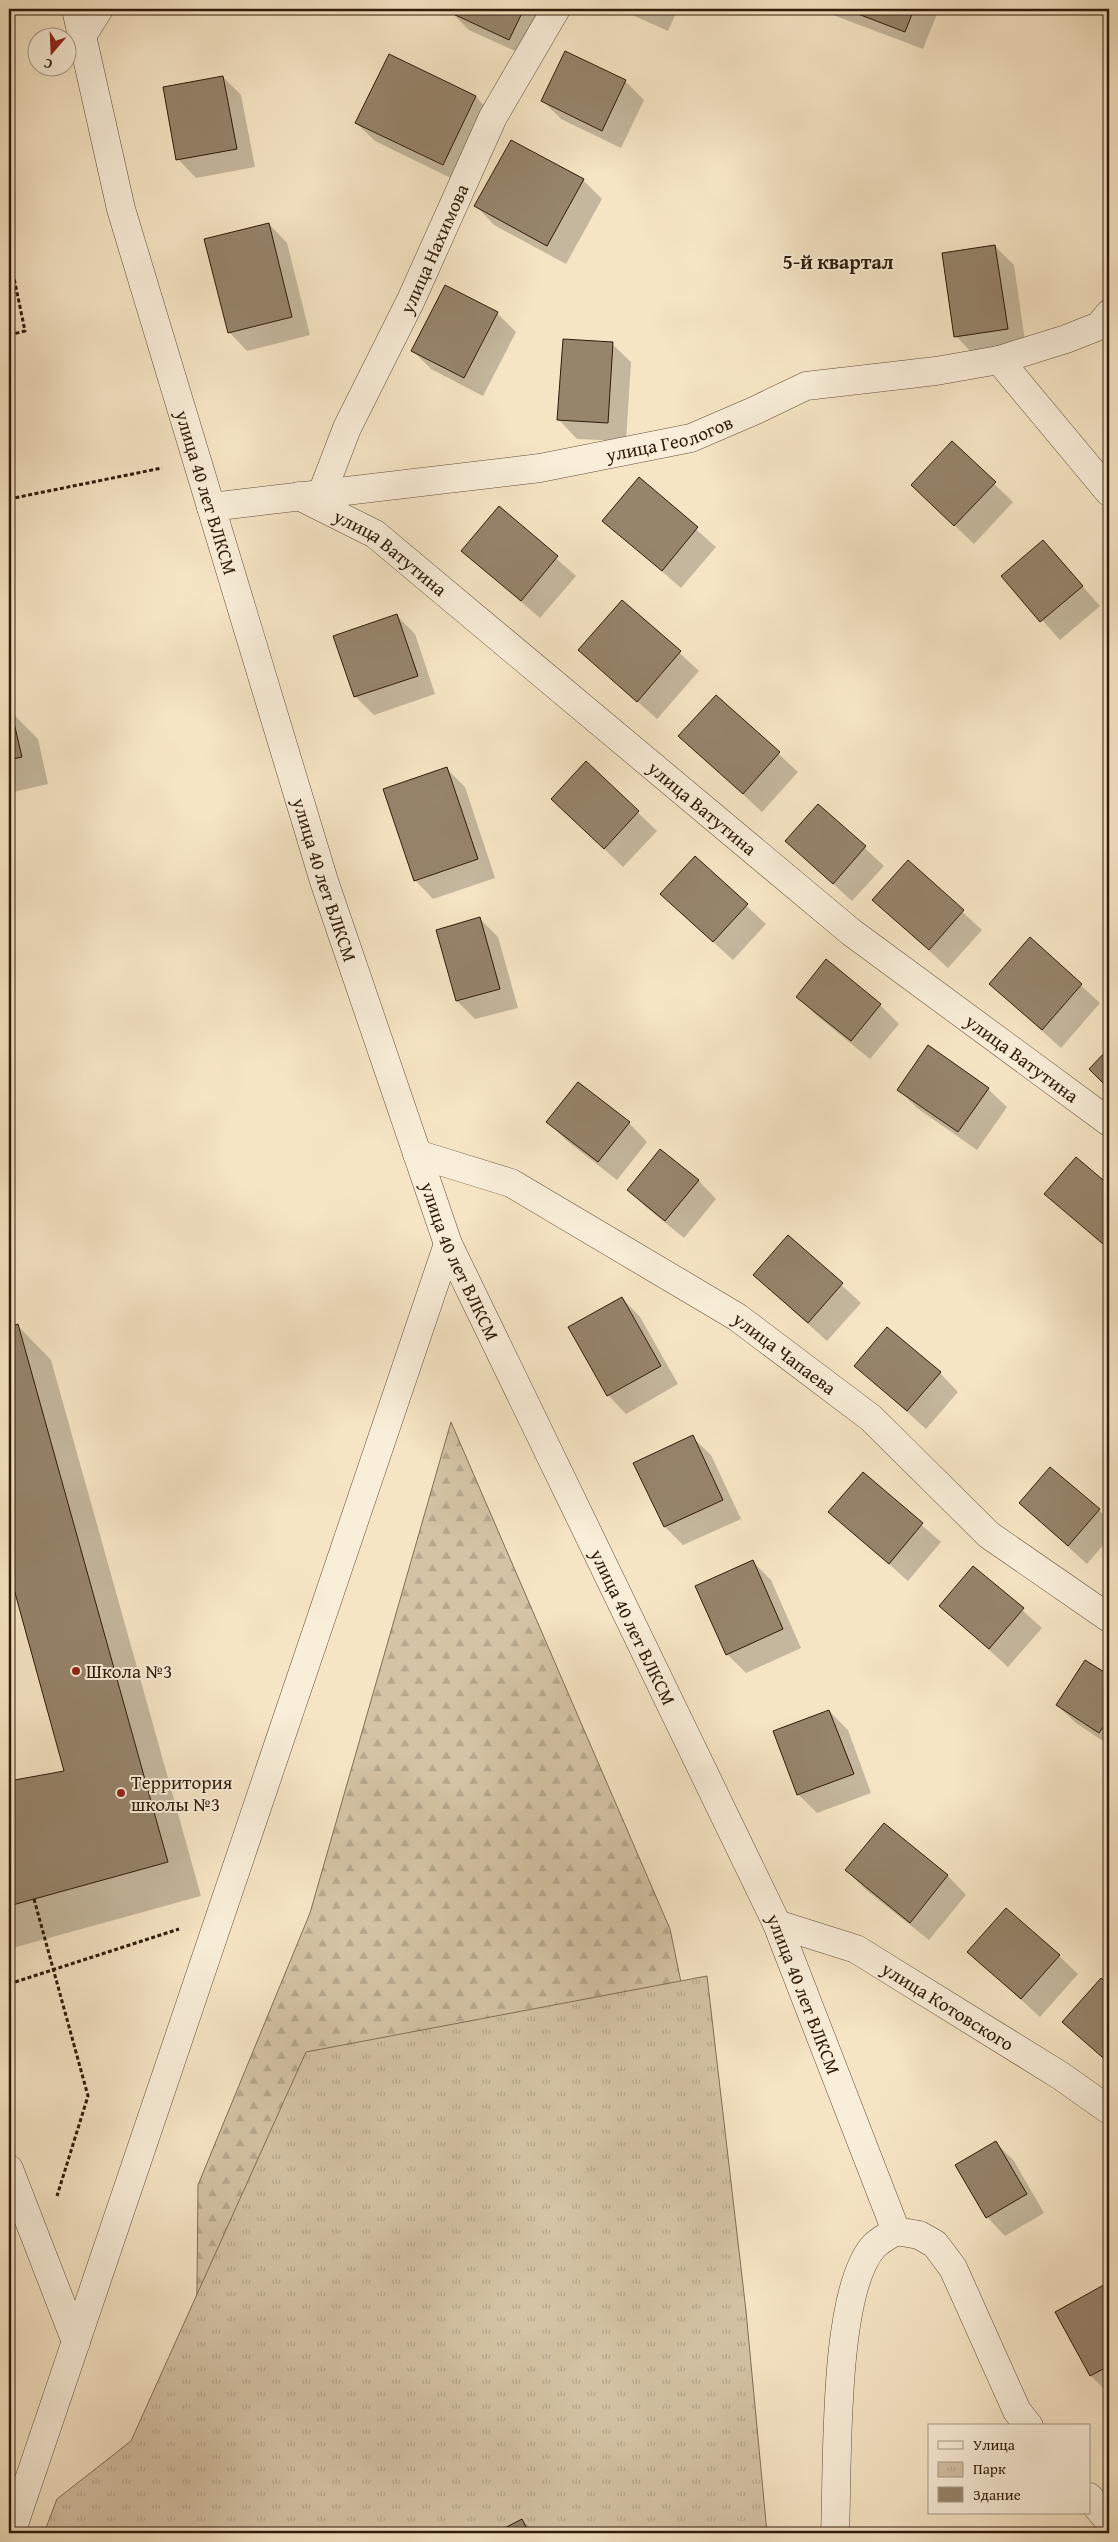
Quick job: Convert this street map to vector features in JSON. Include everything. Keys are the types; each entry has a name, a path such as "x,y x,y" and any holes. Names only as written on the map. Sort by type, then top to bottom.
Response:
{"street":[{"name":"улица 40 лет ВЛКСМ","path":"76,9 121,209 324,881 448,1244 777,1924 896,2231"},
{"path":"82,36 99,9"},
{"name":"улица Нахимова","path":"310,494 348,428 411,300 493,117 556,9"},
{"name":"улица Геологов","path":"211,507 540,468 691,438 806,386 936,371 999,360 1066,339 1099,326 1109,314"},
{"path":"999,360 1109,492"},
{"name":"улица Ватутина","path":"310,494 375,534 851,932 1109,1122"},
{"name":"улица Чапаева","path":"418,1154 511,1183 736,1317 871,1418 989,1535 1109,1618"},
{"path":"15,2529 76,2342 448,1244"},
{"name":"улица Котовского","path":"777,1924 856,1949 1061,2076 1109,2110"},
{"path":"9,2169 76,2342"},
{"path":"835,2533 843,2340 860,2271 874,2246 896,2231 919,2235 935,2244 953,2268 1017,2411 1027,2424"},
{"path":"1090,2498 1109,2521"}],"path":[{"path":"9,254 25,331 9,335"},
{"path":"9,499 197,461"},
{"path":"34,1899 88,2096 40,2249"},
{"path":"9,1984 220,1916"}],"green space":[{"path":"451,1422 670,1929 695,2050 195,2479 198,2185 310,1913"},
{"path":"707,1976 746,2311 767,2533 44,2533 57,2499 131,2441 306,2052"}],"building":[{"path":"451,9 524,9 509,40 449,12"},
{"path":"845,9 914,9 905,32"},
{"path":"565,51 626,80 602,131 541,101"},
{"path":"389,54 476,96 443,165 355,123"},
{"path":"223,76 237,149 176,160 163,87"},
{"path":"511,140 584,179 547,246 474,206"},
{"path":"269,223 292,317 228,333 204,239"},
{"path":"995,245 1008,329 954,337 942,253"},
{"path":"445,285 498,312 464,378 411,351"},
{"path":"563,339 613,342 608,423 557,420"},
{"path":"952,441 996,482 954,526 911,485"},
{"path":"639,477 698,527 662,571 602,521"},
{"path":"499,506 558,556 521,601 461,551"},
{"path":"1043,540 1083,586 1040,622 1001,576"},
{"path":"622,600 681,651 637,702 578,650"},
{"path":"397,614 418,676 354,697 333,636"},
{"path":"716,695 780,752 743,794 678,736"},
{"path":"11,710 22,757 9,760 9,711"},
{"path":"586,761 639,811 604,849 551,799"},
{"path":"447,767 478,859 414,881 383,789"},
{"path":"818,804 866,846 833,884 785,841"},
{"path":"695,856 748,904 713,942 660,894"},
{"path":"908,860 964,910 929,950 872,900"},
{"path":"480,917 500,989 456,1001 436,930"},
{"path":"1030,937 1082,984 1042,1030 989,984"},
{"path":"826,959 881,1004 851,1041 796,997"},
{"path":"928,1045 989,1088 958,1132 897,1090"},
{"path":"1109,1048 1109,1089 1089,1069"},
{"path":"578,1082 630,1122 598,1162 546,1122"},
{"path":"660,1149 699,1180 665,1221 627,1190"},
{"path":"1076,1157 1109,1185 1109,1249 1044,1194"},
{"path":"788,1235 843,1283 808,1323 753,1275"},
{"path":"622,1297 661,1366 607,1396 568,1327"},
{"name":"Школа №3","path":"18,1324 168,1862 9,1906 9,1781 64,1771 9,1571 9,1327"},
{"path":"887,1327 941,1372 907,1411 854,1366"},
{"path":"693,1435 723,1500 664,1527 633,1463"},
{"path":"1050,1467 1100,1509 1068,1546 1019,1503"},
{"path":"863,1472 923,1523 889,1564 828,1512"},
{"path":"753,1560 783,1629 726,1655 695,1586"},
{"path":"973,1566 1024,1608 989,1649 939,1606"},
{"path":"1085,1660 1109,1675 1109,1718 1099,1733 1056,1705"},
{"path":"829,1710 854,1774 797,1795 773,1731"},
{"path":"884,1823 948,1875 910,1923 845,1870"},
{"path":"1006,1908 1060,1955 1021,1999 967,1952"},
{"path":"1101,1978 1109,1986 1109,2063 1062,2022"},
{"path":"996,2141 1027,2194 986,2218 955,2165"},
{"path":"1109,2282 1109,2366 1090,2376 1055,2312"},
{"path":"522,2519 529,2533 495,2533"}],"place":[{"name":"Школа №3","path":"76,1671"},
{"name":"Территория школы №3","path":"121,1793"}],"district":[{"name":"5-й квартал","path":"838,261"}]}
